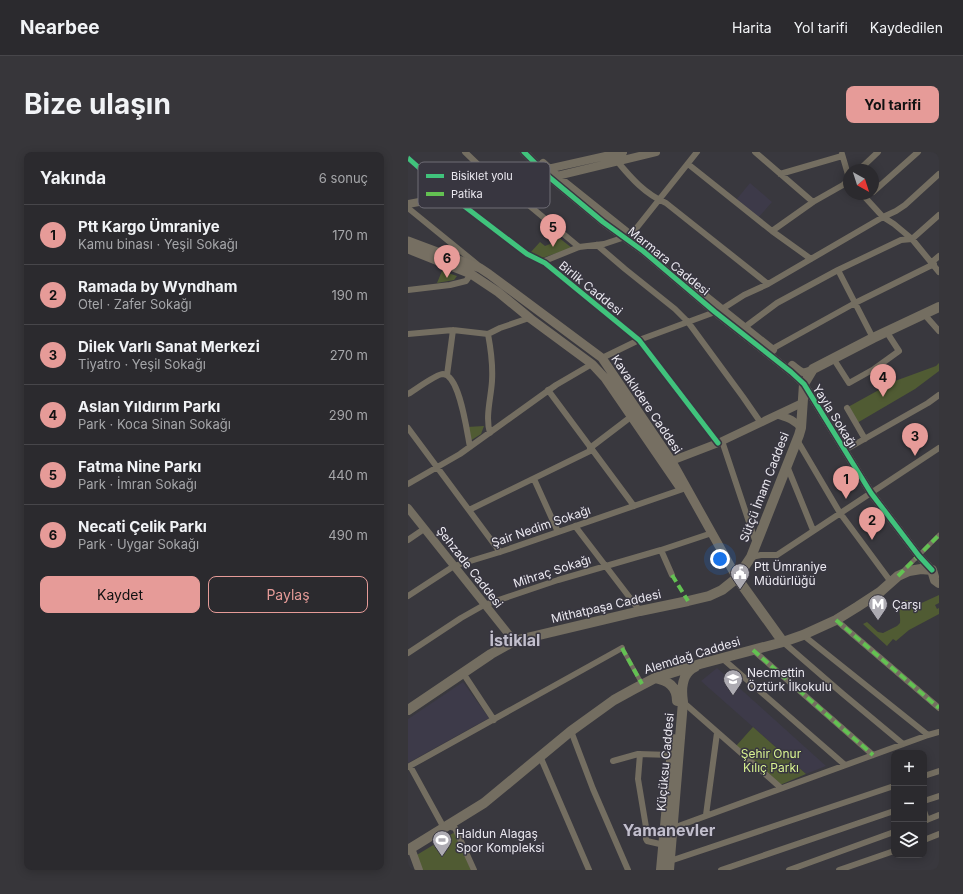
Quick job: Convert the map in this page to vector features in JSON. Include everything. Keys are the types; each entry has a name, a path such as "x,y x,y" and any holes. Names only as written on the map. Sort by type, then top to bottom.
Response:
{"main road":[{"name":"Kavaklıdere Caddesi","path":"408,241 472,270 483,282 592,364 606,378 632,416 668,462"},
{"name":"Kavaklıdere Caddesi","path":"408,249 489,274 602,358 668,462 710,534 734,580"},
{"path":"483,282 489,274"},
{"path":"813,369 886,331 939,307"},
{"path":"592,364 602,358"},
{"name":"Sütçü İmam Caddesi","path":"734,580 751,557 797,440 801,428 804,384 813,369"},
{"name":"Alemdağ Caddesi","path":"409,847 446,827 484,802 571,731 614,700 642,684 655,678 700,664 723,659 803,635 836,620 874,596 894,579 909,571 921,569 936,572"},
{"path":"936,572 935,580 939,583"},
{"path":"734,580 783,642"},
{"name":"Mithatpaşa Caddesi","path":"408,710 491,654 514,641 709,596 722,590 734,580"},
{"name":"Küçüksu Caddesi","path":"664,868 683,702 683,682 691,668 700,664"},
{"name":"Küçüksu Caddesi","path":"655,678 665,680 672,685 676,692 677,699 671,754 669,828 664,845 664,868"}],"street":[{"path":"465,152 475,162"},
{"name":"Marmara Caddesi","path":"524,152 536,162"},
{"name":"Marmara Caddesi","path":"532,152 541,162"},
{"path":"550,173 608,153 623,152"},
{"path":"550,173 617,161 656,152"},
{"path":"542,262 579,247 597,245 627,236 697,152"},
{"path":"755,152 813,202"},
{"path":"865,164 878,152"},
{"path":"879,186 918,152"},
{"path":"608,153 617,161 636,184 658,200 666,203 768,284"},
{"path":"780,174 842,154 845,164"},
{"name":"Birlik Caddesi","path":"408,158 418,167"},
{"path":"688,164 811,259"},
{"name":"Marmara Caddesi","path":"550,173 718,310 804,384"},
{"path":"602,358 639,340 718,310 744,295 768,284 883,217 896,211 905,205 939,174"},
{"path":"772,230 813,202 843,185"},
{"path":"871,200 883,217 912,239 939,272"},
{"path":"408,204 418,202"},
{"path":"408,208 489,274"},
{"name":"Birlik Caddesi","path":"467,208 527,254 542,262 639,340 720,442 756,543"},
{"path":"533,208 579,247"},
{"path":"745,327 777,303 838,270 902,240 912,239 939,215"},
{"path":"597,245 675,309 688,322 761,423"},
{"path":"772,349 933,263 939,256"},
{"path":"408,290 450,285 466,281 472,270"},
{"path":"838,270 872,338"},
{"name":"Marmara Caddesi","path":"718,310 745,327 801,372 809,372 813,369"},
{"path":"924,314 939,331"},
{"path":"408,334 453,330 488,334 500,328 529,318"},
{"path":"447,375 453,330"},
{"path":"833,358 849,383 874,369 899,351 886,331"},
{"path":"488,334 492,352 488,424 490,433"},
{"path":"408,484 470,447 548,390 592,364"},
{"path":"408,394 440,375 447,375 452,379 461,404 470,447"},
{"name":"Yayla Sokağı","path":"804,384 872,493 919,556 936,572"},
{"path":"548,390 634,506"},
{"path":"845,450 928,403 939,395"},
{"path":"668,462 720,442 802,403"},
{"path":"847,408 865,439"},
{"path":"779,415 789,418 797,423 801,428"},
{"path":"469,510 534,479 591,449 632,416"},
{"path":"408,428 500,552"},
{"path":"797,440 840,513 894,579"},
{"path":"751,557 761,555 777,555 939,448"},
{"path":"787,466 813,530"},
{"path":"534,479 558,532"},
{"name":"Şair Nedim Sokağı","path":"408,596 454,566 500,552 684,489"},
{"name":"Şehzade Caddesi","path":"408,508 514,641"},
{"path":"575,526 640,611"},
{"path":"408,540 424,529"},
{"name":"Mihraç Sokağı","path":"408,653 461,618 484,605 558,580 710,534"},
{"name":"Alemdağ Caddesi","path":"894,579 939,535"},
{"path":"661,550 672,575"},
{"path":"836,620 939,708"},
{"path":"803,635 928,735"},
{"path":"783,642 901,745 901,750"},
{"path":"474,870 458,833 454,827 446,827 409,767 622,648 642,684"},
{"path":"753,650 872,755"},
{"path":"723,659 845,764"},
{"path":"463,673 494,720"},
{"path":"683,702 781,788"},
{"path":"571,731 593,789 628,870"},
{"path":"669,828 845,764 939,732"},
{"path":"706,815 717,733"},
{"path":"640,754 638,779 646,828 646,839 647,841 664,845"},
{"path":"612,761 640,754 671,754"},
{"path":"540,756 589,870"},
{"path":"927,775 939,771"},
{"path":"664,868 891,787"},
{"path":"927,800 939,796"},
{"path":"721,870 891,812"},
{"path":"927,820 939,815"},
{"path":"789,870 797,869 891,833"},
{"path":"927,839 939,834"},
{"path":"409,847 419,870"},
{"path":"839,870 891,852"}],"shaded area":[{"path":"750,183 772,202 758,218 736,200"},
{"path":"717,668 826,766 806,774 701,681"},
{"path":"463,682 489,718 408,763 408,719"}],"green space":[{"path":"558,237 572,248 542,258 530,253 540,242 545,246 550,244"},
{"path":"442,271 457,276 454,280 437,283"},
{"path":"939,363 939,371 915,389 857,423 848,407 895,381 936,366"},
{"path":"484,426 481,434 470,441 467,427"},
{"path":"939,595 939,603 935,605 937,609 939,608 939,614 909,630 896,641 893,639 887,646 863,624 867,622 878,632 883,633 900,623 900,608 902,602 905,600 912,601 915,606"},
{"name":"Şehir Onur Kılıç Parkı","path":"753,727 806,774 780,785 736,746"},
{"path":"455,832 471,870 421,870 415,856"}],"marked path":[{"path":"898,576 939,535"},
{"path":"672,575 688,601"},
{"path":"836,620 939,708"},
{"path":"622,648 642,684"},
{"path":"753,650 873,755"}],"cycle path":[{"path":"524,152 534,162"},
{"path":"408,158 418,167"},
{"path":"550,178 603,222 643,251 804,384 871,493 919,556 932,570"},
{"path":"467,208 527,254 545,263 639,340 718,443"}],"place":[{"name":"Fatma Nine Parkı","path":"553,247"},
{"name":"Necati Çelik Parkı","path":"447,278"},
{"name":"Aslan Yıldırım Parkı","path":"883,397"},
{"name":"Dilek Varlı Sanat Merkezi","path":"915,456"},
{"name":"Ptt Kargo Ümraniye","path":"846,499"},
{"name":"Ramada by Wyndham","path":"872,540"},
{"name":"Ptt Ümraniye Müdürlüğü","path":"740,590"},
{"name":"Çarşı","path":"878,621"},
{"name":"Necmettin Öztürk İlkokulu","path":"733,696"},
{"name":"Haldun Alagaş Spor Kompleksi","path":"442,857"}],"district":[{"name":"İstiklal","path":"515,640"},
{"name":"Yamanevler","path":"669,830"}]}
